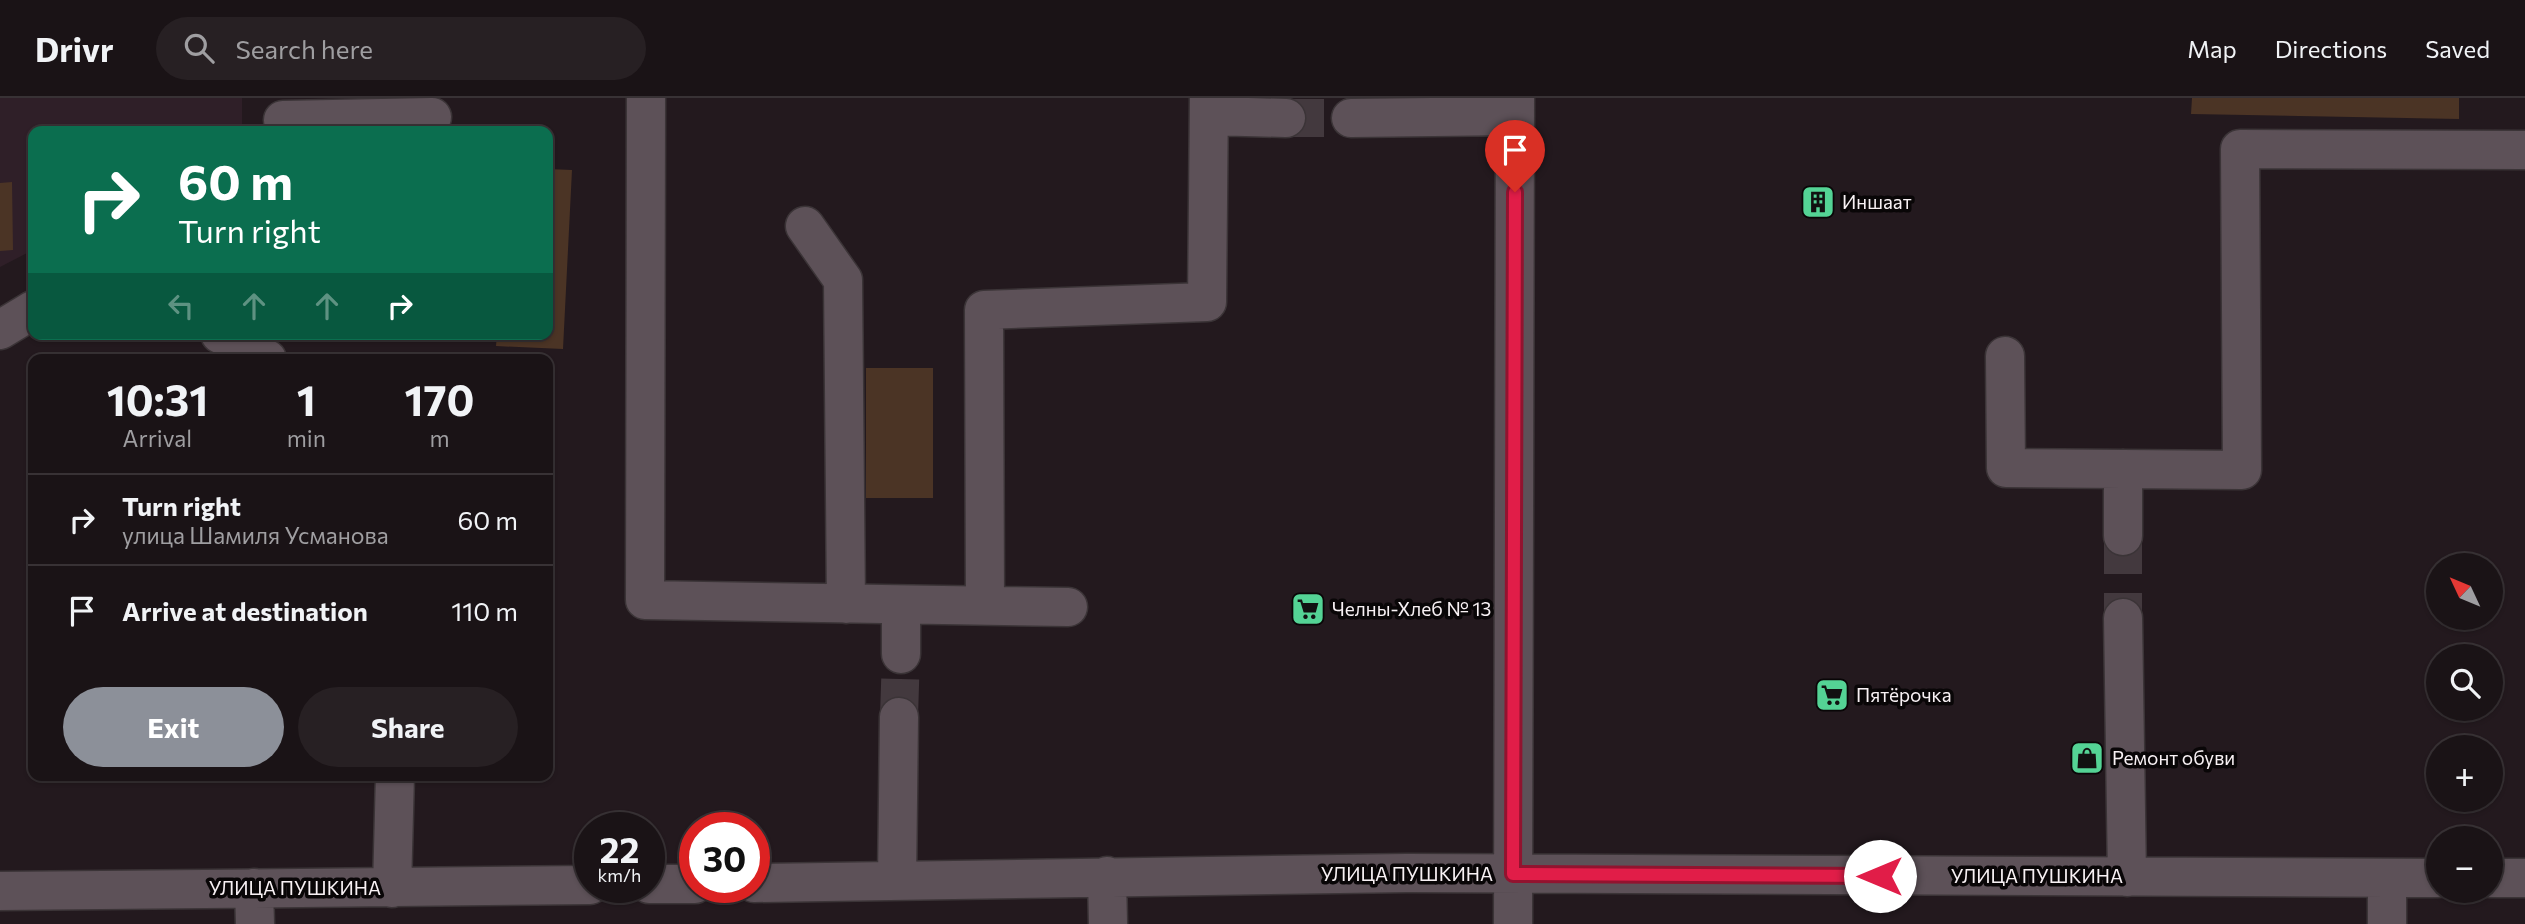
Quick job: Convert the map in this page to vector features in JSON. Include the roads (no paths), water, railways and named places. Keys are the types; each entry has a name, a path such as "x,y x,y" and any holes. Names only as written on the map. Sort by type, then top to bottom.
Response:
{"street":[{"path":"646,98 645,600 1068,607"},
{"path":"985,606 984,310 1207,302 1210,107 1286,118"},
{"path":"1351,118 1515,107 1513,924"},
{"path":"283,116 432,117"},
{"path":"2005,356 2006,468 2242,470 2240,149 2525,150"},
{"path":"805,226 843,280 846,604"},
{"path":"0,330 28,313"},
{"path":"231,340 258,354"},
{"path":"2123,469 2123,536"},
{"path":"901,605 901,654"},
{"path":"2123,618 2127,877"},
{"path":"897,881 899,717"},
{"path":"392,888 396,781"},
{"name":"УЛИЦА ПУШКИНА","path":"770,883 1107,876 1513,874 2426,878"},
{"path":"1107,876 1108,924"},
{"path":"2387,878 2387,924"},
{"path":"2503,878 2525,878"},
{"name":"УЛИЦА ПУШКИНА","path":"0,891 255,906 392,888 574,885"}],"tunnel":[{"path":"1286,118 1351,118"},
{"path":"2123,536 2123,618"},
{"path":"899,717 901,654"}],"place":[{"name":"Иншаат","path":"1818,202"},
{"name":"Челны-Хлеб № 13","path":"1308,609"},
{"name":"Пятёрочка","path":"1832,695"},
{"name":"Ремонт обуви","path":"2087,758"}]}
